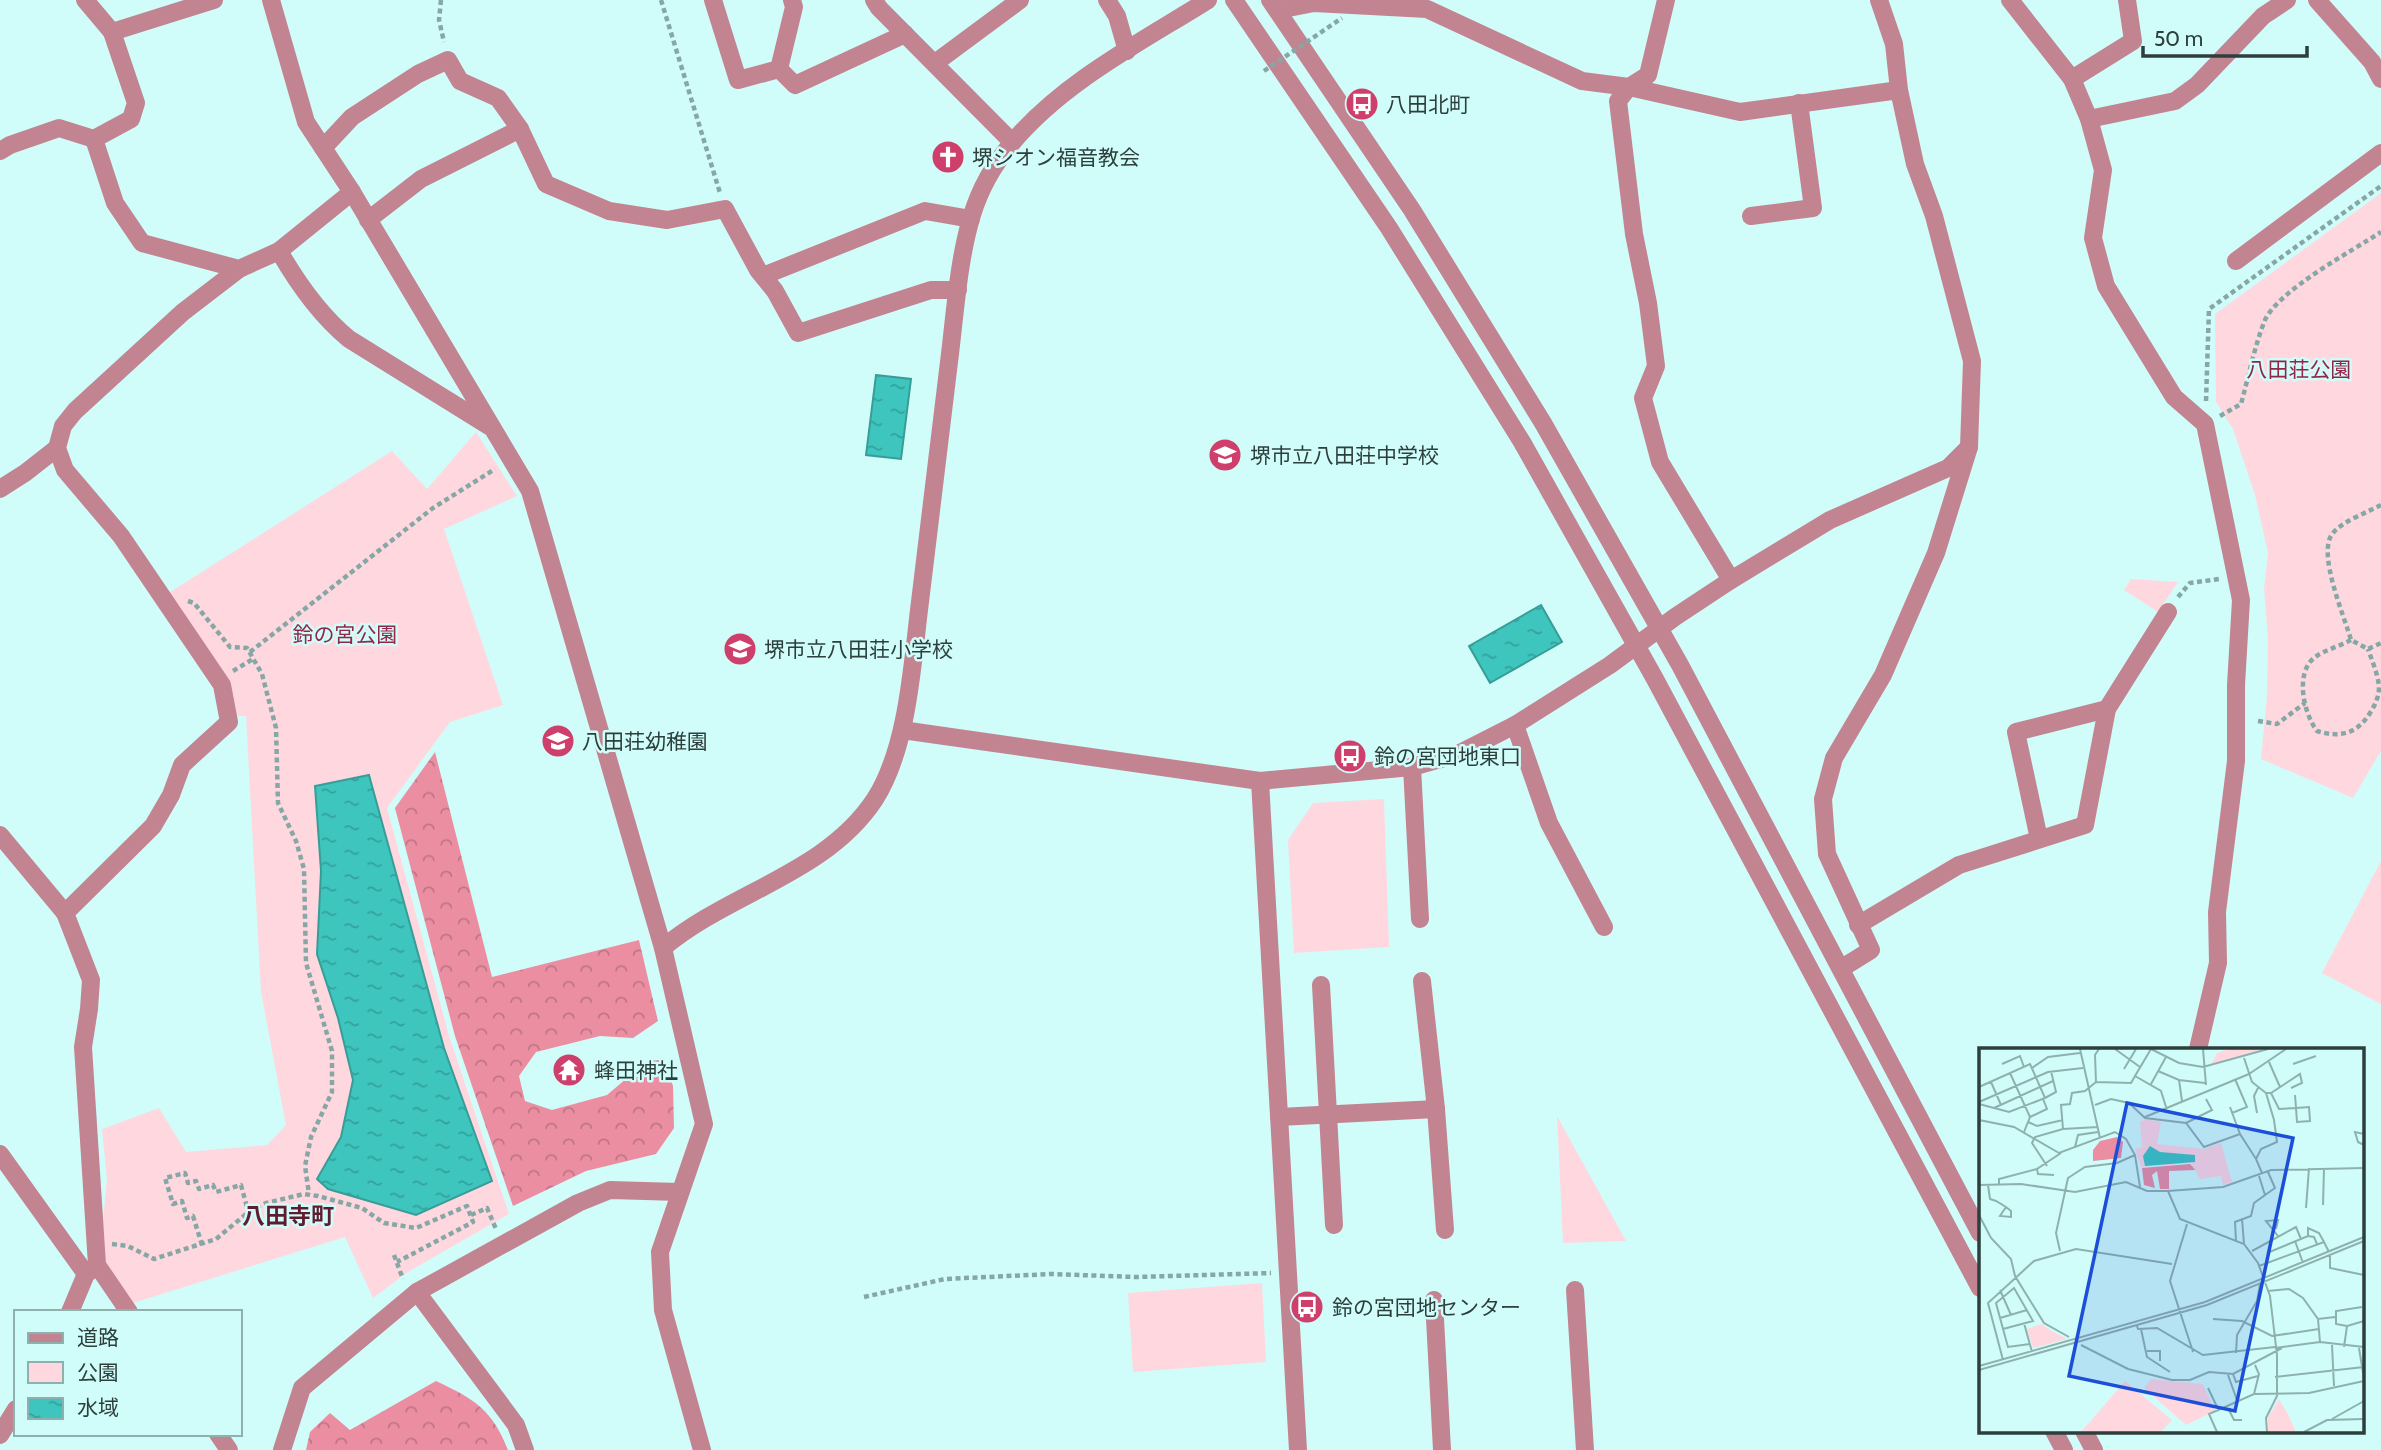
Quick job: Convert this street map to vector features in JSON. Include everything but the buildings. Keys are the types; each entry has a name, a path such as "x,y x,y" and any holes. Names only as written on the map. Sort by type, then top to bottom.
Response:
{"street":[{"path":"0,150 59,128 94,139 131,119 136,103 112,32 85,0"},
{"path":"112,32 214,0"},
{"path":"271,0 306,122 352,192 530,491 663,948 704,1124 660,1252 663,1310 702,1450"},
{"path":"713,0 738,80 779,69"},
{"path":"779,69 794,7 792,0"},
{"path":"874,0 1013,142"},
{"path":"935,63 1001,5 1020,0"},
{"path":"1107,0 1117,16 1127,51"},
{"path":"663,948 679,934 831,847 876,798 902,730 958,290 971,219 989,176 1013,142 1057,99 1208,0"},
{"path":"1234,0 1389,228 1522,442 1637,647 1979,1286"},
{"path":"1666,0 1648,75 1629,87 1618,102 1634,234 1654,340 1656,366 1643,398 1660,462 1731,580"},
{"path":"1842,968 1871,950 1827,854 1823,799 1834,758 1883,675 1936,554 1969,447 1972,361 1934,216 1915,164 1899,90 1894,44 1879,0"},
{"path":"2010,0 2073,79 2089,119 2103,170 2093,238 2106,286 2174,397 2205,424 2241,600 2236,685 2236,761 2217,912 2218,963 2198,1048"},
{"path":"2073,79 2133,41 2127,0"},
{"path":"2089,119 2175,101 2197,85 2263,16 2287,0"},
{"path":"2317,0 2377,58 2381,79"},
{"path":"1274,5 1314,3 1427,9 1582,81 1629,87 1741,111 1899,90"},
{"path":"1274,5 1349,113 1480,318 1660,629 1842,968 1979,1231"},
{"path":"779,69 794,85 905,34"},
{"path":"323,148 352,117 418,74 448,60 460,81 498,98 520,129 546,184 609,211 667,220 725,209 798,333 931,290 958,290"},
{"path":"1751,216 1813,208 1800,103"},
{"path":"368,220 421,179 520,129"},
{"path":"94,139 115,203 142,243 239,269"},
{"path":"2236,261 2381,153"},
{"path":"65,913 153,826 171,795 182,765 229,722 222,685 121,536 65,470 57,448 63,426 75,411 183,312 239,269 279,251 352,192"},
{"path":"763,276 925,211 971,219"},
{"path":"279,251 331,324 349,339 492,428"},
{"path":"902,730 1260,781 1412,767 1458,754 1515,725 1637,647 1731,580 1830,520 1948,468 1969,447"},
{"path":"0,489 57,448"},
{"path":"1858,925 1959,865 2085,825 2107,709 2172,606"},
{"path":"2039,839 2016,732 2107,709"},
{"path":"1515,725 1549,823 1604,927"},
{"path":"1412,767 1420,919"},
{"path":"1260,781 1298,1450"},
{"path":"0,835 65,913 91,979 83,1047 92,1270 71,1310"},
{"path":"1422,981 1436,1109 1445,1230"},
{"path":"1321,985 1334,1225"},
{"path":"1279,1117 1436,1109"},
{"path":"0,1154 127,1310"},
{"path":"282,1450 302,1388 411,1288 578,1203 610,1191 679,1192"},
{"path":"411,1288 516,1425 525,1450"},
{"path":"1575,1290 1585,1450"},
{"path":"1434,1300 1442,1450"},
{"path":"0,1435 14,1412"},
{"path":"2055,1432 2064,1450"},
{"path":"2085,1432 2094,1450"}],"path":[{"path":"440,0 439,20 448,60"},
{"path":"661,0 725,209"},
{"path":"1264,71 1342,18"},
{"path":"2210,411 2206,404 2209,309 2381,186"},
{"path":"2214,419 2241,404 2266,319 2276,307 2310,278 2381,232"},
{"path":"250,652 433,508 511,461"},
{"path":"2351,640 2313,658 2306,671 2305,703 2311,722 2317,731 2331,736 2346,734 2358,728 2378,698 2376,673 2368,649 2351,640 2340,608 2327,547 2333,533 2381,505"},
{"path":"2172,606 2190,583 2215,579"},
{"path":"168,605 178,599 194,603 230,647 247,648 262,674 276,728 278,803 296,841 304,869 306,963 332,1051 332,1092 311,1137 305,1166 309,1194"},
{"path":"2368,649 2381,643"},
{"path":"228,675 253,659"},
{"path":"2258,722 2277,724 2305,703"},
{"path":"202,1245 193,1216 187,1218 182,1201 173,1204 165,1178 185,1172 188,1183 196,1181 199,1189 213,1185 216,1192 241,1185 248,1212"},
{"path":"112,1243 128,1246 154,1259 216,1239 248,1212 266,1203 309,1194 362,1208 384,1223 416,1228 467,1206 473,1222 397,1262"},
{"path":"470,1215 487,1208 497,1229"},
{"path":"394,1255 411,1288"},
{"path":"864,1297 945,1279 1051,1274 1135,1277 1271,1273"}],"green space":[{"name":"八田荘公園","path":"2381,193 2381,751 2353,798 2261,759 2267,695 2268,639 2264,589 2268,553 2255,495 2233,429 2216,402 2215,314"},
{"name":"鈴の宮公園","path":"476,432 517,496 444,529 503,705 450,722 387,808 450,1039 509,1214 408,1272 373,1298 345,1237 133,1303 103,1259 102,1230 107,1179 102,1129 159,1108 186,1152 267,1145 286,1125 261,992 246,716 233,716 167,594 392,451 427,489"},
{"path":"2131,579 2178,582 2158,612 2124,590"},
{"name":"蜂田神社","path":"435,752 492,977 639,940 658,1021 633,1038 600,1036 536,1052 519,1076 525,1101 552,1110 607,1095 647,1061 664,1060 673,1086 674,1128 656,1154 586,1171 513,1206 455,1036 395,808"},
{"path":"1384,799 1389,947 1294,953 1288,840 1313,803"},
{"path":"2381,861 2381,1004 2322,973"},
{"path":"1557,1116 1626,1241 1563,1243"},
{"path":"1262,1283 1266,1362 1133,1372 1128,1293"},
{"path":"436,1381 480,1407 495,1424 508,1450 306,1450 310,1432 330,1413 350,1430"}],"water":[{"path":"876,375 911,379 901,459 866,455"},
{"path":"1541,605 1562,642 1490,683 1469,646"},
{"path":"369,775 444,1048 492,1181 416,1215 328,1189 317,1179 341,1137 353,1080 338,1018 317,954 321,871 315,786"}],"place":[{"name":"八田北町","path":"1362,104"},
{"name":"堺シオン福音教会","path":"948,157"},
{"name":"堺市立八田荘中学校","path":"1225,455"},
{"name":"堺市立八田荘小学校","path":"740,649"},
{"name":"八田荘幼稚園","path":"558,741"},
{"name":"鈴の宮団地東口","path":"1350,756"},
{"name":"蜂田神社","path":"569,1070"},
{"name":"鈴の宮団地センター","path":"1307,1307"}],"district":[{"name":"八田寺町","path":"288,1216"}]}
